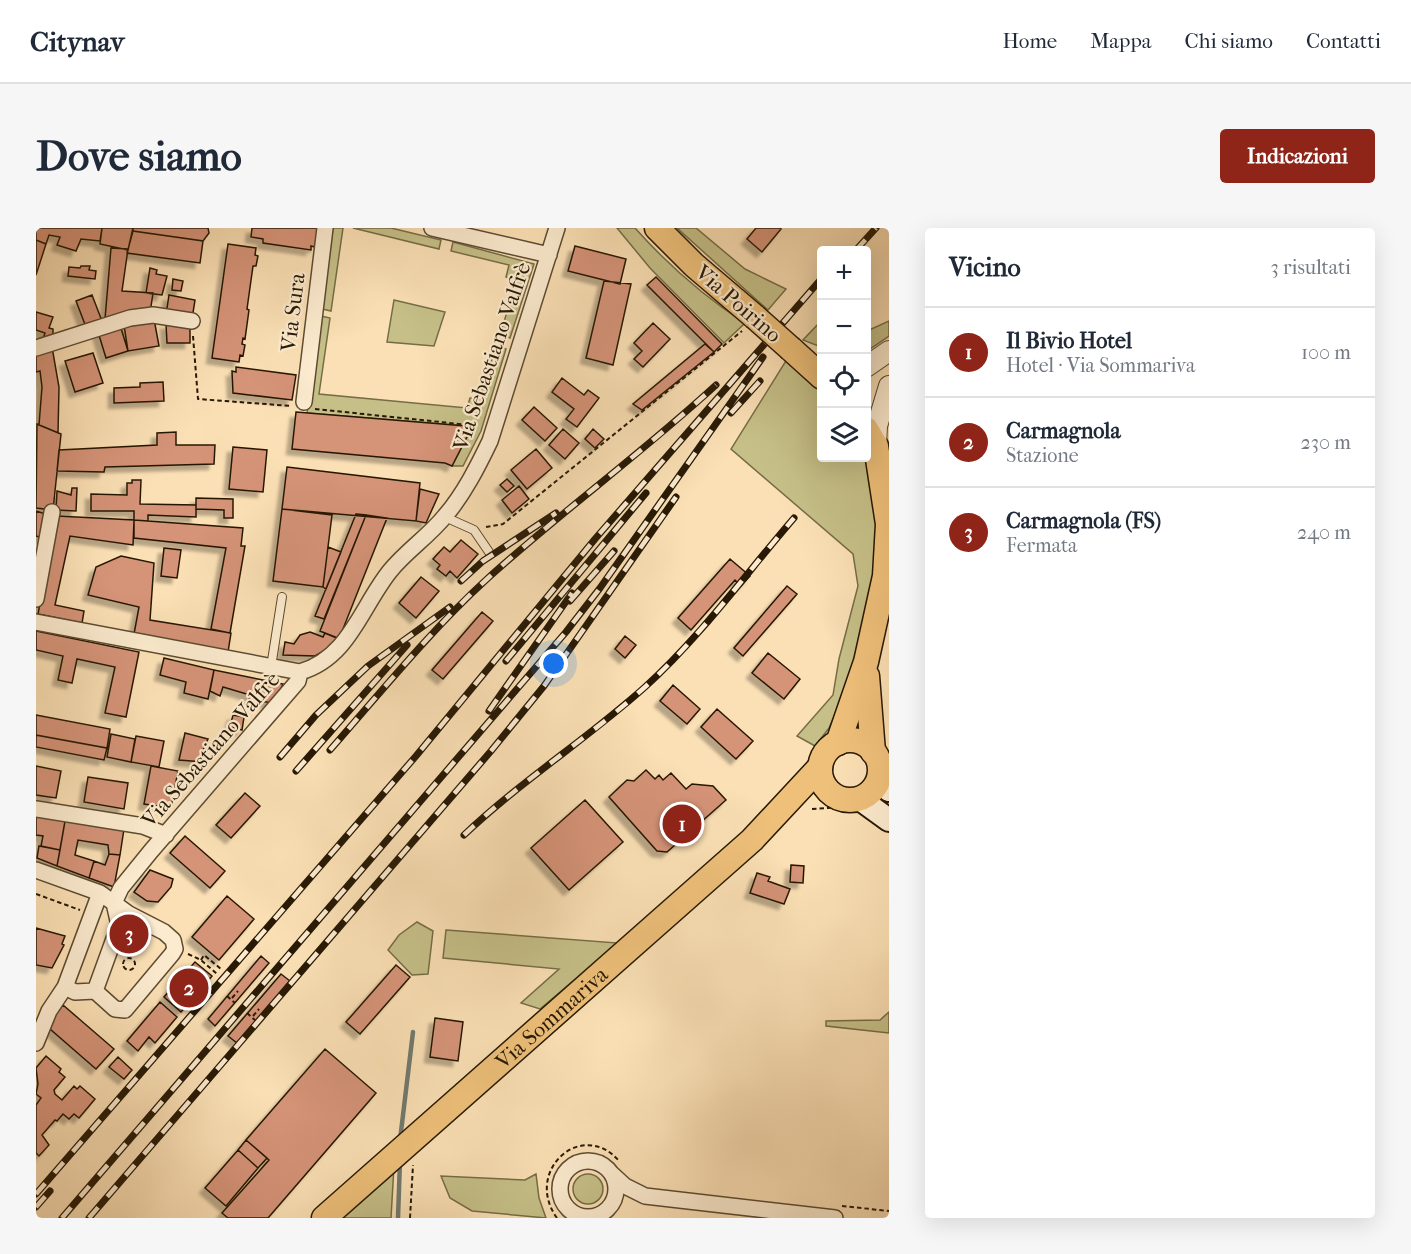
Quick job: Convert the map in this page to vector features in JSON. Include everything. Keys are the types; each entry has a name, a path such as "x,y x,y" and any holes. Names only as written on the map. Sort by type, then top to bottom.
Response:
{"main road":[{"name":"Via Poirino","path":"657,228 749,324 791,349 817,372"},
{"path":"866,662 881,771 874,789 860,799 844,800 836,797 824,784 820,767 826,753 838,743 866,662 885,576 888,524 871,438"},
{"path":"838,743 857,742 881,771"},
{"name":"Via Sommariva","path":"324,1218 777,816 820,767"},
{"name":"Via Sommariva","path":"777,816 836,797"},
{"path":"860,799 889,820"}],"street":[{"name":"Via Sura","path":"303,404 325,228"},
{"path":"432,228 549,255"},
{"name":"Via Sebastiano Valfrè","path":"114,903 121,888 298,681 300,672 317,668 345,642 390,571 445,517 481,461 494,428 557,228"},
{"path":"36,348 130,318 153,315 192,321"},
{"path":"791,349 817,360"},
{"path":"871,362 889,351"},
{"path":"868,408 888,389"},
{"path":"871,438 888,389"},
{"path":"36,599 52,512"},
{"path":"36,622 300,672"},
{"path":"36,809 143,826 166,835"},
{"path":"36,870 100,893 129,914 164,932 173,940 175,949 125,1010 115,1009 95,991 75,992 64,987"},
{"path":"36,1043 49,1011 64,987 100,893"},
{"path":"95,991 119,925 114,903"},
{"path":"645,1196 603,1214 584,1218 569,1214 559,1193 560,1184 570,1167 587,1161 597,1162 625,1186 645,1196 835,1218"},
{"path":"603,1214 616,1192 612,1174"}],"lane":[{"path":"445,517 474,530 489,552"},
{"path":"271,667 282,597"}],"path":[{"path":"192,321 198,399 303,404 494,428"},
{"path":"474,530 503,524 749,324"},
{"path":"217,974 201,960 204,955 221,969"},
{"path":"135,968 133,959 123,961 125,970 135,968 140,970"},
{"path":"231,999 238,991"},
{"path":"227,996 235,1003"},
{"path":"252,1017 259,1009"},
{"path":"247,1013 256,1021"},
{"path":"402,1148 413,1166 410,1218"}],"shaded area":[{"path":"333,228 343,228 331,311 322,309"},
{"path":"353,228 391,228 441,240 439,249"},
{"path":"617,228 635,228 687,279 745,323 724,343 650,268"},
{"path":"677,228 696,228 745,269 786,289 768,310"},
{"path":"453,242 534,264 510,338 500,334 517,281 506,277 509,265 451,251"},
{"path":"394,300 445,312 434,346 387,342"},
{"path":"321,316 330,318 319,394 467,408 470,398 479,399 496,346 506,349 481,431 463,466 452,466 469,433 466,426 307,413"},
{"path":"889,321 889,336 871,348 871,329"},
{"path":"817,325 817,345 803,340"},
{"path":"789,356 817,382 817,462 867,462 886,521 860,657 829,728 815,746 797,736 833,695 839,659 858,586 853,554 731,449"},
{"path":"417,922 433,931 428,974 412,975 388,950 399,935"},
{"path":"446,930 618,943 540,1009 521,1003 559,969 443,958"},
{"path":"889,1012 889,1033 826,1026 826,1021 880,1020"},
{"path":"394,1166 391,1218 335,1218"},
{"path":"536,1174 539,1198 546,1218 472,1211 450,1198 441,1176 525,1180"},
{"path":"588,1174 599,1178 603,1189 599,1200 588,1204 577,1200 573,1189 577,1178"}],"building":[{"path":"36,228 102,228 100,241 81,239 76,251 57,245 60,237 49,235 46,244 36,240"},
{"path":"102,228 133,228 128,250 100,244"},
{"path":"133,228 208,228 209,233 203,241 133,231"},
{"path":"252,228 318,228 315,247 311,246 311,250 263,243 263,239 251,237"},
{"path":"756,228 781,229 762,252 747,239"},
{"path":"133,231 203,241 200,263 127,253"},
{"path":"36,240 46,244 36,275"},
{"path":"228,244 256,248 255,255 258,256 256,266 253,266 245,339 243,338 242,344 245,345 239,362 212,358"},
{"path":"575,246 626,259 620,284 568,271"},
{"path":"111,248 128,249 122,291 153,293 150,313 105,319"},
{"path":"90,266 89,270 96,271 95,279 68,276 69,267 80,268"},
{"path":"150,268 157,270 156,274 167,276 162,295 146,293"},
{"path":"656,277 722,344 714,352 647,285"},
{"path":"173,279 183,281 181,291 172,290"},
{"path":"604,281 631,284 613,365 586,358"},
{"path":"92,295 102,321 86,327 76,301"},
{"path":"169,295 195,300 192,319 166,315"},
{"path":"36,312 53,317 49,328 53,329 53,338 42,342 45,333 36,330"},
{"path":"154,319 159,346 128,351 124,325"},
{"path":"653,323 670,339 643,367 634,359 642,351 634,343"},
{"path":"166,324 190,324 190,343 167,343"},
{"path":"120,325 128,351 106,358 98,332"},
{"path":"705,344 714,352 642,410 633,404"},
{"path":"52,347 59,387 58,433 39,425 42,387 40,371 36,372 36,352"},
{"path":"93,353 103,383 75,392 65,361"},
{"path":"236,367 296,375 292,400 233,393 232,371 236,372"},
{"path":"562,378 584,395 588,390 599,398 577,427 566,419 574,409 552,392"},
{"path":"163,382 164,401 114,403 114,388 140,387 140,383"},
{"path":"534,407 557,428 545,441 522,420"},
{"path":"296,412 466,426 469,433 452,466 445,463 292,449"},
{"path":"37,424 61,434 53,510 36,508"},
{"path":"563,429 579,443 565,459 549,445"},
{"path":"593,429 604,439 595,448 585,439"},
{"path":"176,432 176,445 215,445 214,464 105,467 104,472 57,471 59,450 157,445 157,433"},
{"path":"233,447 267,450 263,492 229,489"},
{"path":"536,449 552,468 527,489 511,470"},
{"path":"287,467 420,483 416,521 282,509"},
{"path":"507,479 514,486 507,492 500,485"},
{"path":"132,480 141,480 140,504 196,505 196,517 148,515 148,521 134,520 134,511 91,511 91,494 127,495 127,483 132,483"},
{"path":"519,486 529,499 512,513 502,500"},
{"path":"72,488 77,488 76,511 56,510 57,491 71,495"},
{"path":"420,489 439,494 426,523 416,521"},
{"path":"196,498 233,499 233,518 224,518 224,510 196,509"},
{"path":"282,509 332,515 323,587 273,581"},
{"path":"36,511 49,515 45,539 36,536"},
{"path":"356,514 366,515 324,619 315,616"},
{"path":"366,515 387,518 339,639 320,631"},
{"path":"57,516 134,520 133,545 70,536 55,605 84,611 82,623 38,614"},
{"path":"134,520 243,528 241,546 245,546 230,633 211,629 226,548 134,538"},
{"path":"461,540 478,554 457,578 450,571 446,576 437,569 440,565 433,559 444,547 450,552"},
{"path":"328,547 341,552 326,589 323,587"},
{"path":"164,548 181,550 177,578 161,576"},
{"path":"121,556 154,563 150,620 231,633 228,652 134,634 139,607 88,595 96,567"},
{"path":"730,559 750,576 741,586 735,580 691,630 678,618"},
{"path":"421,577 439,591 416,618 399,603"},
{"path":"787,586 797,594 743,656 734,648"},
{"path":"482,612 493,621 443,679 432,670"},
{"path":"36,631 139,652 126,717 105,713 115,667 77,659 72,683 58,680 63,656 36,650"},
{"path":"310,632 323,637 325,633 338,638 329,648 315,656 283,655 285,642 294,644 300,635"},
{"path":"625,636 636,645 625,658 615,649"},
{"path":"768,653 800,679 784,699 752,673"},
{"path":"164,658 214,670 208,699 184,693 186,682 160,675"},
{"path":"214,670 283,684 275,703 249,700 250,695 223,687 220,696 210,691"},
{"path":"673,685 700,709 687,724 660,701"},
{"path":"717,709 753,741 736,759 701,727"},
{"path":"36,715 110,729 107,748 36,735"},
{"path":"233,715 244,717 242,730 230,727"},
{"path":"185,733 208,739 203,750 206,751 204,762 179,760"},
{"path":"111,734 135,739 131,762 107,757"},
{"path":"36,735 107,748 104,760 36,747"},
{"path":"136,736 164,741 159,767 131,762"},
{"path":"36,766 61,771 56,798 36,795"},
{"path":"151,766 178,771 171,808 144,804"},
{"path":"646,770 655,779 659,775 663,780 671,773 686,789 692,784 713,786 726,800 667,852 657,851 609,797 627,780 634,781"},
{"path":"88,777 128,783 124,809 84,802"},
{"path":"245,793 260,806 231,838 216,825"},
{"path":"585,800 623,842 569,890 531,848"},
{"path":"36,816 65,821 60,850 41,846 43,836 36,835"},
{"path":"65,821 124,829 120,855 109,854 108,845 78,840 75,855 94,861 89,878 57,866"},
{"path":"185,836 225,871 210,888 170,853"},
{"path":"39,846 60,850 57,866 37,858"},
{"path":"109,854 120,855 114,887 89,878 94,861 105,865"},
{"path":"791,865 804,866 803,883 790,882"},
{"path":"150,870 173,879 171,887 158,902 147,901 134,892"},
{"path":"757,873 770,877 768,881 790,889 784,904 750,893"},
{"path":"227,896 254,919 219,960 192,937"},
{"path":"36,928 65,936 62,944 64,945 52,968 36,965"},
{"path":"261,956 269,963 215,1026 208,1019"},
{"path":"195,962 212,976 181,1012 164,997"},
{"path":"396,965 410,977 360,1034 346,1022"},
{"path":"281,974 290,981 237,1043 228,1036"},
{"path":"160,1002 177,1017 155,1043 149,1037 138,1051 127,1041"},
{"path":"63,1005 114,1049 96,1069 50,1029 55,1014"},
{"path":"435,1018 463,1022 458,1061 430,1057"},
{"path":"325,1049 376,1093 268,1218 228,1218 222,1213 269,1160 246,1140"},
{"path":"46,1056 61,1069 59,1072 65,1077 54,1090 55,1094 62,1100 74,1086 77,1089 80,1086 95,1099 79,1118 74,1114 69,1119 63,1114 57,1121 55,1120 42,1135 49,1145 39,1156 36,1153 36,1105 41,1098 36,1094 38,1084 36,1068"},
{"path":"118,1057 132,1070 124,1079 109,1067"},
{"path":"246,1140 267,1158 258,1168 238,1150"},
{"path":"238,1150 258,1168 226,1206 205,1188"}],"waterway":[{"path":"400,1140 413,1032"},
{"path":"398,1218 400,1161"}],"railway":[{"path":"860,246 876,228"},
{"path":"36,1194 416,756 595,539 817,284"},
{"path":"62,1218 566,632 600,588 763,357"},
{"path":"731,413 760,381"},
{"path":"330,750 426,641 487,579 716,385"},
{"path":"506,661 646,493"},
{"path":"89,1218 491,751 544,686 676,497"},
{"path":"461,581 483,561 556,513"},
{"path":"464,835 508,796 623,706 665,668 685,648 794,518"},
{"path":"570,601 614,551"},
{"path":"489,711 572,593"},
{"path":"280,757 316,715 368,666 450,607"},
{"path":"296,771 407,645"},
{"path":"36,1207 50,1191"}],"place":[{"name":"Il Bivio Hotel","path":"682,824"},
{"name":"Carmagnola (FS)","path":"129,934"},
{"name":"Carmagnola","path":"189,988"}]}
